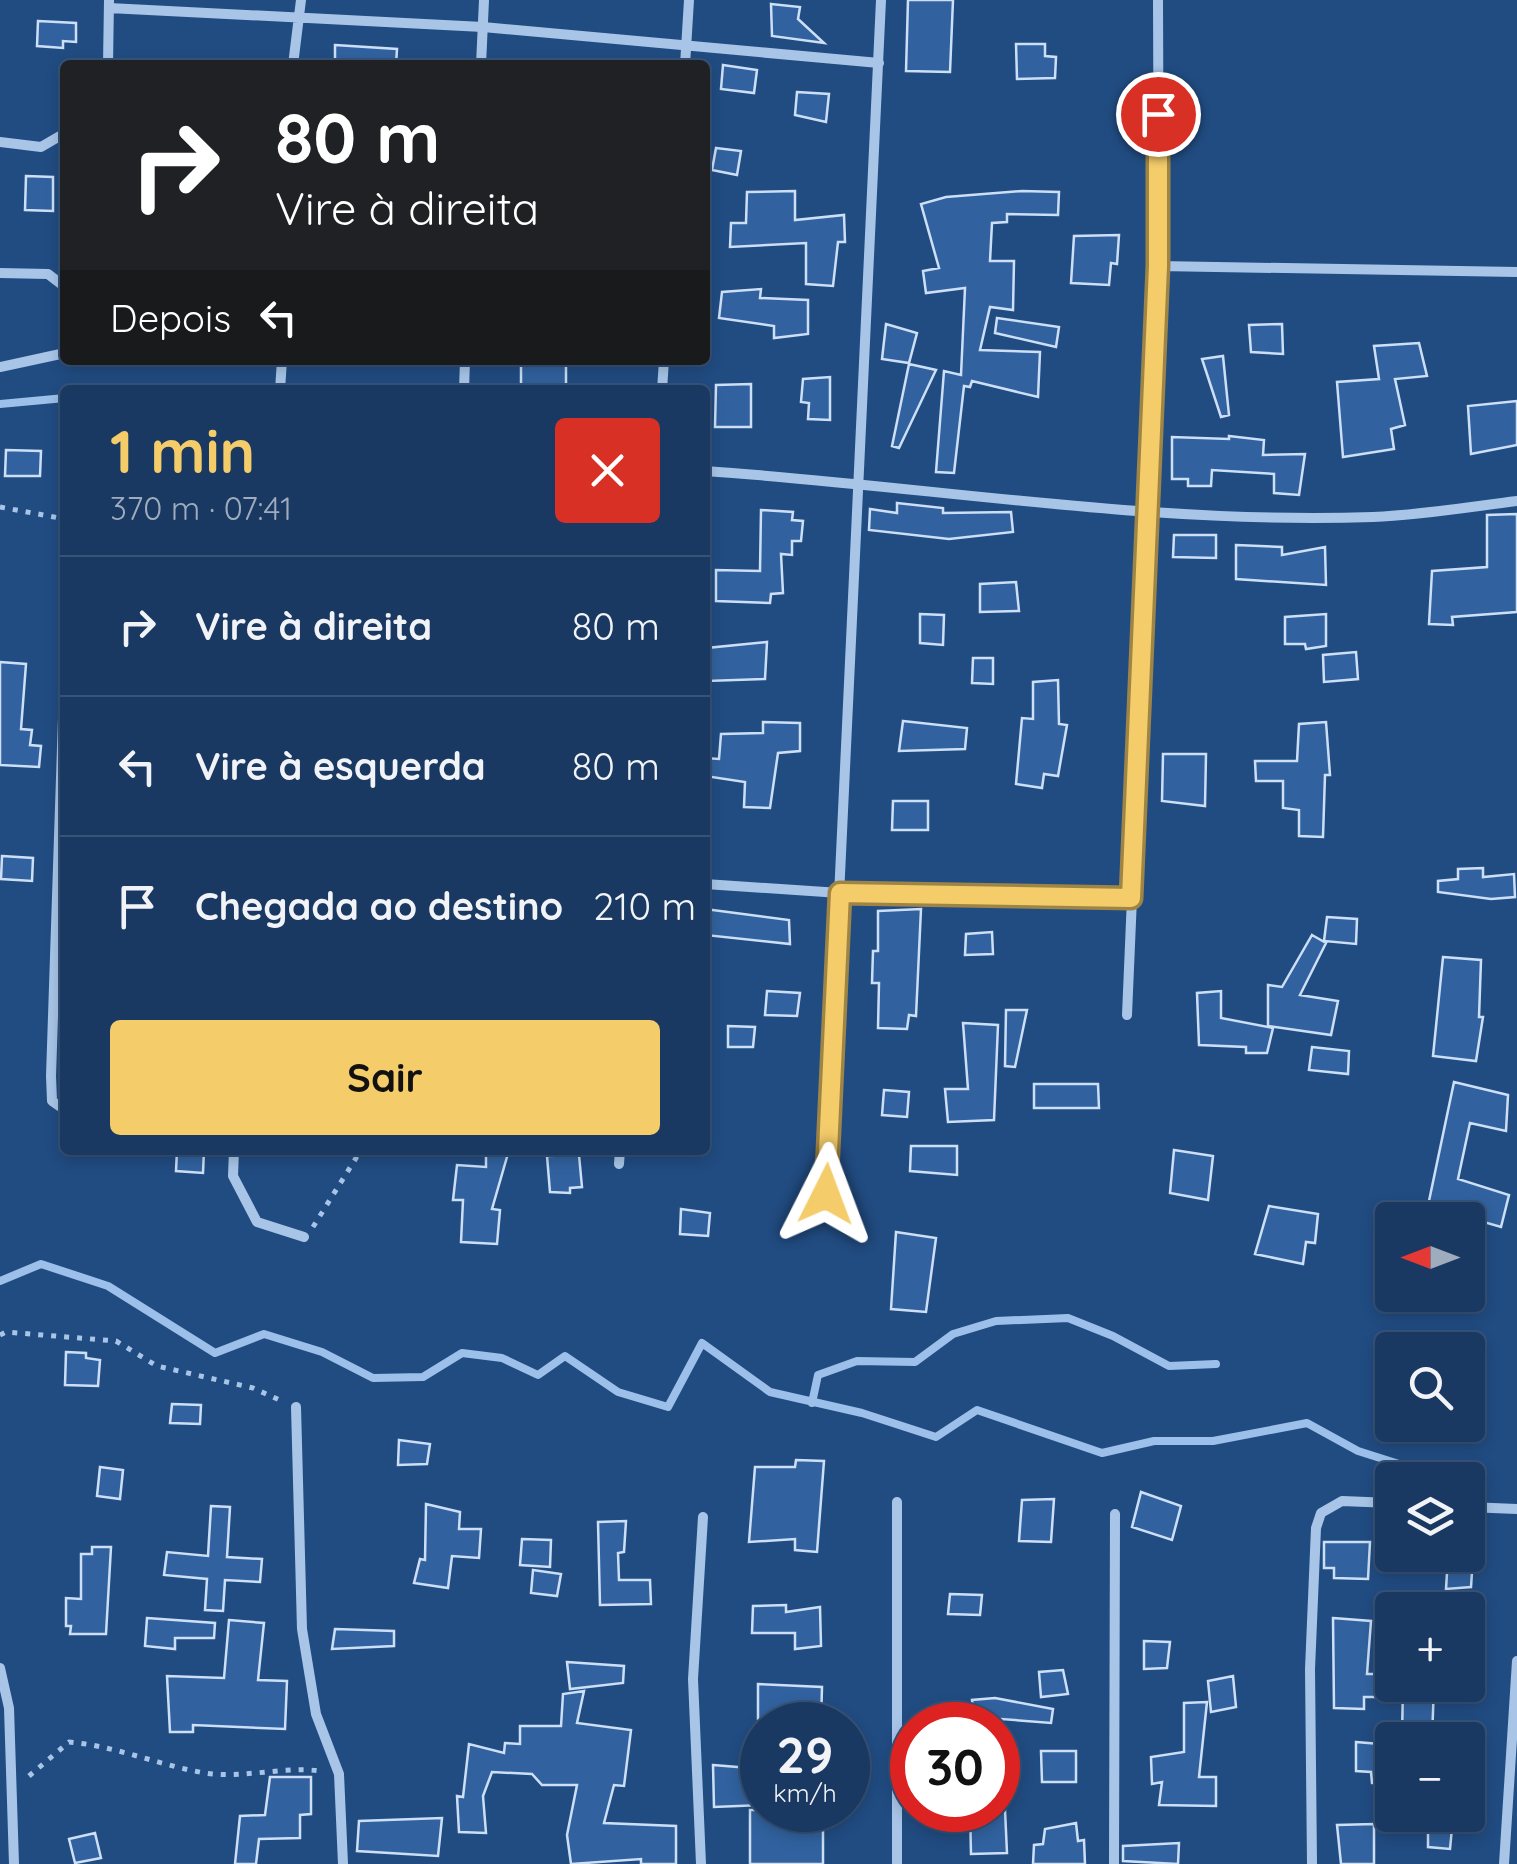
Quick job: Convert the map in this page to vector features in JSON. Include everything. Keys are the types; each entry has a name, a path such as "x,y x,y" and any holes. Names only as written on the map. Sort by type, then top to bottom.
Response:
{"street":[{"path":"294,60 302,0"},
{"path":"481,60 484,0"},
{"path":"685,60 690,0"},
{"path":"826,1194 881,0"},
{"path":"1126,1015 1158,266 1158,0"},
{"path":"107,60 109,4 687,42 879,62"},
{"path":"0,142 41,147 60,136"},
{"path":"1158,266 1517,272"},
{"path":"0,273 48,274 60,282"},
{"path":"0,367 60,353"},
{"path":"710,472 859,482 1146,511 1374,517 1517,502"},
{"path":"60,807 51,1076 52,1100 60,1106"},
{"path":"710,884 840,893 1131,898"},
{"path":"234,1155 234,1176 257,1222 304,1237"},
{"path":"619,1164 620,1155"},
{"path":"296,1407 302,1629 316,1714 339,1774 343,1864"},
{"path":"1312,1864 1310,1668 1316,1528 1320,1513 1342,1501 1375,1503"},
{"path":"897,1502 897,1864"},
{"path":"1485,1508 1517,1509"},
{"path":"1114,1514 1114,1864"},
{"path":"701,1864 693,1679 703,1517"},
{"path":"1504,1864 1517,1660"},
{"path":"0,1668 9,1708 6,1789 14,1864"}],"path":[{"path":"0,507 60,518"},
{"path":"304,1237 324,1216 357,1155"},
{"path":"0,1336 6,1332 116,1341 158,1366 253,1388 296,1407"},
{"path":"6,1789 68,1742 106,1745 208,1774 291,1767 339,1774"}],"building":[{"path":"908,0 953,0 950,72 906,71"},
{"path":"771,4 800,7 798,19 824,43 772,36"},
{"path":"38,21 76,23 76,42 63,41 63,48 37,46"},
{"path":"1016,44 1045,44 1045,56 1056,57 1055,78 1017,79"},
{"path":"335,45 397,49 396,60 335,60"},
{"path":"723,65 757,70 754,93 721,89"},
{"path":"797,92 829,94 826,122 795,115"},
{"path":"716,148 741,151 737,175 712,170"},
{"path":"26,176 53,177 53,211 25,210"},
{"path":"795,191 795,220 844,215 845,242 838,242 833,286 806,284 806,243 730,247 731,223 746,223 747,192"},
{"path":"1059,192 1058,215 1007,214 1007,222 992,223 990,261 1014,261 1013,310 990,307 980,350 1040,352 1038,397 972,381 970,387 964,386 954,473 936,472 944,371 961,375 965,288 926,293 923,271 939,268 921,204 946,197"},
{"path":"1119,235 1117,264 1111,263 1109,285 1071,283 1074,236"},
{"path":"761,289 760,298 808,300 808,334 774,338 774,326 719,318 722,292"},
{"path":"997,318 1059,327 1056,347 995,333"},
{"path":"886,324 917,333 909,363 882,359"},
{"path":"1282,324 1283,354 1251,352 1249,325"},
{"path":"1419,343 1427,376 1395,379 1405,425 1391,429 1394,449 1343,457 1337,382 1379,379 1374,346"},
{"path":"1223,356 1229,415 1221,417 1202,359"},
{"path":"909,364 936,370 899,448 892,446"},
{"path":"521,365 566,365 566,385 521,385"},
{"path":"830,377 830,420 808,419 809,403 801,402 803,379"},
{"path":"751,384 751,427 715,427 716,385"},
{"path":"1517,401 1517,445 1471,454 1468,406"},
{"path":"1172,437 1264,440 1263,455 1305,454 1299,495 1274,493 1274,474 1212,470 1211,486 1188,486 1188,479 1172,479"},
{"path":"6,450 41,451 40,476 5,476"},
{"path":"897,503 943,508 943,513 1011,512 1013,532 949,539 869,530 870,509 897,513"},
{"path":"761,510 793,512 792,520 803,521 801,541 792,541 792,555 781,554 783,593 771,594 770,603 716,601 716,570 760,571"},
{"path":"1517,514 1517,612 1452,617 1453,625 1429,624 1432,571 1487,567 1487,515"},
{"path":"1174,535 1216,535 1216,558 1173,557"},
{"path":"1236,545 1282,547 1282,555 1325,547 1326,585 1236,579"},
{"path":"1016,582 1019,611 980,612 980,584"},
{"path":"920,614 944,615 943,645 920,643"},
{"path":"1326,614 1326,646 1306,649 1305,644 1285,644 1285,617"},
{"path":"767,642 765,679 710,681 710,648"},
{"path":"1356,652 1358,679 1324,682 1323,655"},
{"path":"973,658 993,658 993,684 972,683"},
{"path":"0,662 26,664 21,729 32,730 30,745 41,746 39,767 0,765"},
{"path":"1058,680 1059,724 1067,725 1058,776 1044,774 1042,788 1016,784 1022,718 1033,719 1033,682"},
{"path":"903,721 967,728 965,749 899,751"},
{"path":"763,722 800,723 800,751 778,753 770,808 744,807 745,782 710,777 710,758 719,759 721,734 763,733"},
{"path":"1326,722 1330,775 1325,775 1323,837 1299,836 1299,810 1283,808 1283,781 1256,781 1255,761 1297,761 1299,724"},
{"path":"1163,754 1206,754 1205,806 1162,801"},
{"path":"893,801 928,801 928,830 892,830"},
{"path":"2,856 33,858 32,881 1,879"},
{"path":"1483,868 1483,877 1514,874 1515,897 1491,899 1438,892 1438,881 1458,879 1458,869"},
{"path":"921,909 916,1016 909,1015 907,1029 878,1028 879,983 872,983 873,951 878,951 878,911"},
{"path":"710,910 789,920 790,944 710,936"},
{"path":"1327,917 1357,919 1356,944 1324,941"},
{"path":"992,932 993,954 965,955 966,934"},
{"path":"1312,935 1326,943 1300,995 1338,1001 1331,1035 1268,1026 1268,985 1282,987"},
{"path":"1443,957 1481,960 1479,1017 1483,1017 1476,1061 1433,1056"},
{"path":"767,991 800,993 797,1016 765,1015"},
{"path":"1221,991 1221,1018 1273,1028 1267,1053 1246,1053 1246,1047 1199,1045 1197,993"},
{"path":"1006,1010 1027,1010 1015,1067 1005,1066"},
{"path":"963,1023 998,1025 994,1120 948,1122 945,1089 968,1089"},
{"path":"728,1026 755,1027 753,1047 728,1047"},
{"path":"1312,1047 1349,1051 1348,1074 1309,1070"},
{"path":"1454,1082 1508,1095 1506,1131 1470,1123 1458,1179 1509,1195 1501,1227 1485,1222 1485,1202 1429,1202"},
{"path":"1034,1084 1098,1084 1099,1108 1034,1108"},
{"path":"884,1090 909,1092 907,1117 882,1115"},
{"path":"911,1146 957,1146 957,1175 910,1171"},
{"path":"1174,1150 1213,1156 1208,1200 1170,1193"},
{"path":"177,1155 204,1155 203,1173 176,1171"},
{"path":"486,1155 508,1155 492,1209 500,1210 497,1244 461,1242 463,1200 453,1200 457,1165 486,1167"},
{"path":"579,1155 582,1187 570,1188 570,1193 550,1192 547,1156"},
{"path":"1269,1206 1318,1214 1315,1243 1306,1242 1303,1264 1255,1254"},
{"path":"681,1209 710,1213 708,1236 680,1234"},
{"path":"896,1232 936,1238 926,1312 891,1309"},
{"path":"66,1352 86,1353 86,1358 100,1360 98,1386 65,1385"},
{"path":"172,1404 201,1405 200,1424 170,1423"},
{"path":"399,1440 430,1444 427,1464 398,1465"},
{"path":"796,1460 824,1461 817,1552 795,1550 795,1539 749,1542 755,1467 795,1467"},
{"path":"100,1467 123,1470 120,1499 97,1496"},
{"path":"1141,1492 1181,1506 1172,1540 1132,1527"},
{"path":"1054,1499 1051,1542 1019,1541 1022,1500"},
{"path":"426,1504 460,1512 459,1529 481,1529 479,1558 452,1556 448,1588 414,1583 420,1559 425,1560"},
{"path":"211,1506 230,1507 227,1557 262,1559 260,1582 225,1580 223,1611 205,1610 207,1579 164,1575 167,1552 208,1556"},
{"path":"626,1521 624,1552 618,1553 619,1580 650,1580 651,1604 600,1605 598,1522"},
{"path":"522,1539 551,1540 550,1567 520,1565"},
{"path":"1324,1542 1370,1542 1368,1579 1334,1578 1334,1568 1324,1568"},
{"path":"92,1547 111,1547 106,1634 70,1634 71,1626 66,1626 66,1598 81,1599 81,1554 92,1554"},
{"path":"533,1570 561,1574 557,1596 531,1593"},
{"path":"1447,1572 1472,1572 1471,1587 1446,1589"},
{"path":"950,1594 982,1595 980,1615 948,1614"},
{"path":"786,1605 786,1612 820,1607 821,1646 795,1649 795,1633 752,1633 753,1606"},
{"path":"147,1618 215,1623 214,1638 175,1638 175,1649 145,1646"},
{"path":"1333,1618 1371,1621 1367,1674 1375,1674 1375,1697 1364,1697 1364,1709 1334,1708"},
{"path":"229,1620 264,1623 258,1680 287,1681 285,1729 193,1725 193,1732 170,1732 167,1676 224,1678"},
{"path":"335,1629 394,1631 394,1646 332,1649"},
{"path":"1144,1641 1170,1642 1167,1668 1144,1669"},
{"path":"567,1662 624,1666 623,1683 570,1689"},
{"path":"1063,1670 1068,1694 1041,1697 1039,1672"},
{"path":"1233,1676 1236,1707 1211,1712 1208,1681"},
{"path":"758,1684 822,1687 822,1702 758,1702"},
{"path":"584,1691 577,1723 631,1730 624,1786 614,1785 604,1823 676,1826 676,1864 641,1864 641,1859 571,1864 567,1835 577,1785 542,1785 532,1774 492,1772 483,1796 486,1833 459,1832 457,1796 463,1797 469,1744 504,1753 505,1743 520,1744 520,1726 561,1726 563,1694"},
{"path":"995,1698 1016,1702 972,1702"},
{"path":"1207,1702 1199,1777 1216,1777 1216,1806 1159,1805 1162,1782 1152,1784 1151,1757 1184,1752 1184,1703"},
{"path":"1403,1702 1433,1702 1433,1722 1402,1722"},
{"path":"1020,1703 1053,1709 1051,1723 1020,1720"},
{"path":"1356,1742 1375,1744 1375,1783 1371,1772 1356,1771"},
{"path":"1041,1751 1076,1751 1076,1782 1042,1782"},
{"path":"713,1765 740,1767 740,1806 714,1807"},
{"path":"270,1777 311,1777 311,1814 300,1815 300,1838 259,1839 256,1864 235,1864 240,1816 265,1815"},
{"path":"442,1818 438,1856 357,1851 359,1821"},
{"path":"1076,1823 1078,1841 1084,1840 1085,1864 1033,1864 1034,1845 1043,1844 1045,1829"},
{"path":"1374,1824 1374,1864 1341,1864 1337,1825"},
{"path":"750,1832 823,1832 823,1864 750,1864"},
{"path":"970,1832 1006,1832 1007,1853 971,1854"},
{"path":"1428,1832 1452,1832 1450,1849 1428,1847"},
{"path":"95,1833 101,1858 75,1863 69,1839"},
{"path":"1179,1843 1178,1864 1123,1861 1123,1846"}],"waterway":[{"path":"0,404 60,398"},
{"path":"0,1281 41,1264 108,1286 215,1353 264,1334 322,1352 373,1378 423,1377 462,1353 502,1358 538,1375 565,1356 618,1392 668,1407 702,1343 770,1392 862,1413 936,1437 977,1410 1102,1453 1154,1441 1213,1441 1307,1423 1358,1451 1393,1462"},
{"path":"812,1403 818,1375 857,1361 915,1362 953,1334 996,1321 1068,1318 1113,1336 1169,1366 1216,1364"}],"route":[{"path":"826,1194 840,893 1131,898 1158,266 1158,114"}]}
